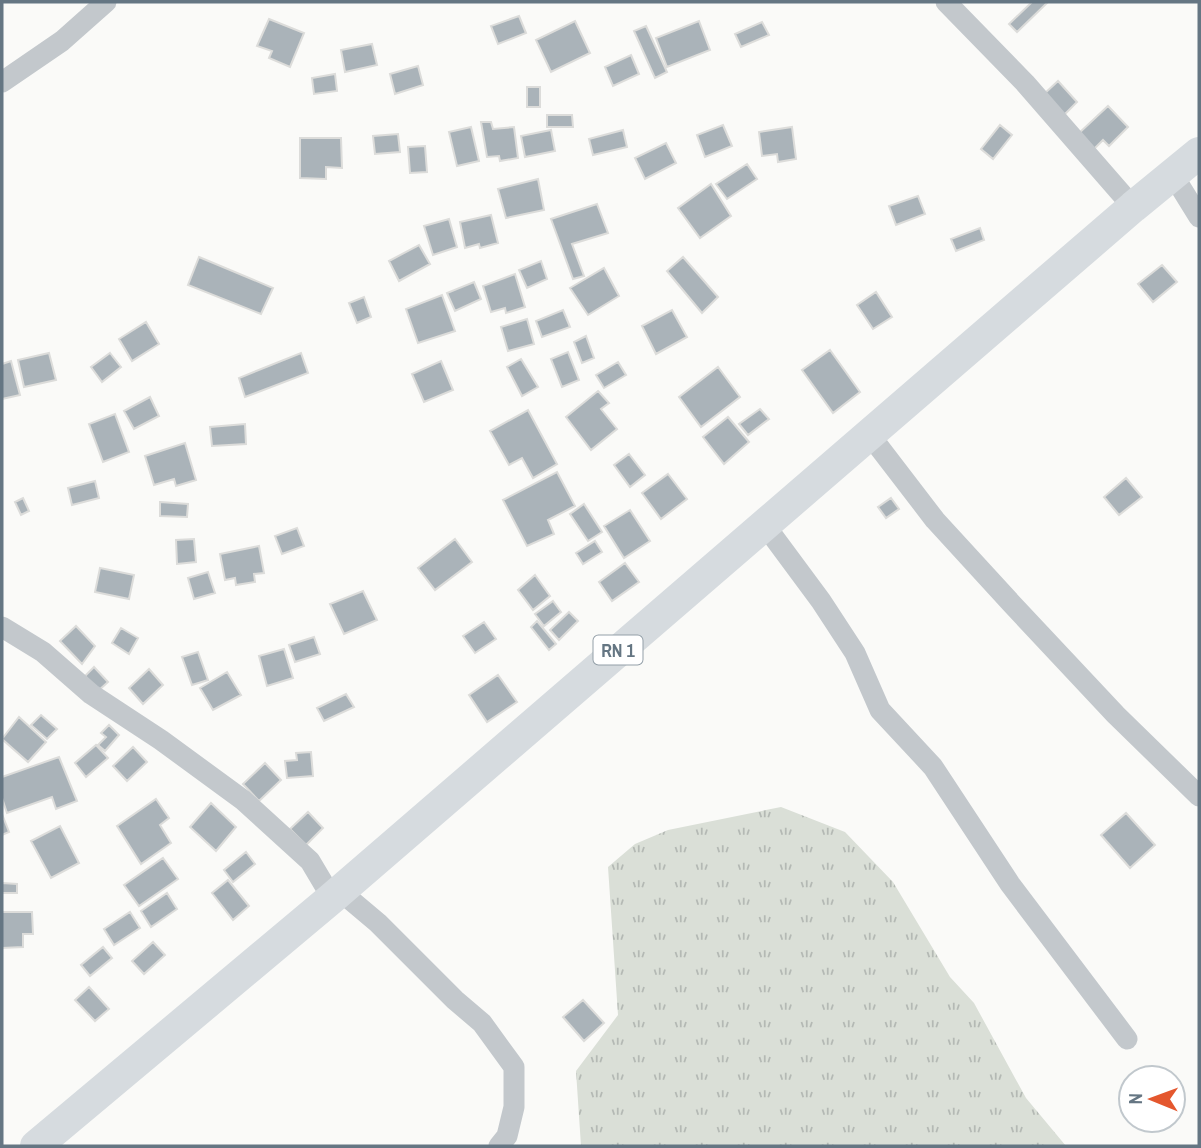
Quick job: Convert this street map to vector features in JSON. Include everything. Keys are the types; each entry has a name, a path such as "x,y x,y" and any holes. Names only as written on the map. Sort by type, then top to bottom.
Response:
{"main road":[{"name":"RN 1","path":"36,1146 336,894 1133,206 1199,153"}],"street":[{"path":"2,82 62,41 106,2"},
{"path":"946,2 1025,83 1133,206"},
{"path":"1172,175 1199,217"},
{"path":"869,434 935,520 1116,715 1199,796"},
{"path":"764,524 821,601 855,653 880,710 933,768 1010,884 1127,1039"},
{"path":"2,627 43,652 90,694 161,740 243,800 310,861 336,894 378,923 455,1000 482,1023 514,1067 513,1107 508,1136 499,1146"}],"green space":[{"path":"781,807 845,832 893,882 950,977 974,1003 1026,1098 1066,1146 581,1146 576,1071 618,1015 608,867 635,844 668,830"}],"building":[{"path":"1032,2 1048,2 1017,32 1009,24"},
{"path":"519,16 526,33 498,44 491,26"},
{"path":"269,19 304,33 290,67 269,58 272,51 257,46"},
{"path":"575,21 590,53 551,72 536,40"},
{"path":"699,21 710,50 667,67 656,38"},
{"path":"762,22 769,35 741,47 735,34"},
{"path":"646,26 667,72 655,78 634,31"},
{"path":"372,44 377,65 345,72 341,50"},
{"path":"631,55 639,74 613,86 605,67"},
{"path":"418,66 423,85 395,94 390,74"},
{"path":"335,74 337,91 314,94 312,78"},
{"path":"1058,81 1077,102 1063,116 1043,95"},
{"path":"527,87 540,87 540,107 527,107"},
{"path":"1108,106 1128,127 1109,146 1103,140 1093,150 1078,134"},
{"path":"547,115 572,115 573,127 547,127"},
{"path":"481,122 491,122 493,129 514,127 518,158 500,161 499,156 487,157"},
{"path":"723,125 732,146 705,157 697,135"},
{"path":"1000,125 1012,135 993,159 981,149"},
{"path":"471,127 479,161 457,166 449,132"},
{"path":"792,127 796,159 778,162 777,154 762,156 759,132"},
{"path":"551,130 555,151 525,157 521,136"},
{"path":"623,130 627,147 593,155 589,139"},
{"path":"398,134 400,152 375,154 373,136"},
{"path":"300,138 341,138 342,168 326,167 326,179 300,178"},
{"path":"666,143 676,163 645,179 635,158"},
{"path":"425,146 427,172 410,173 408,147"},
{"path":"747,164 757,179 727,199 716,184"},
{"path":"538,179 544,210 506,218 498,189"},
{"path":"711,184 731,216 700,238 678,208"},
{"path":"918,196 925,214 896,225 889,206"},
{"path":"597,204 608,233 572,244 584,276 573,279 551,219"},
{"path":"491,215 498,243 480,248 479,244 465,248 460,222"},
{"path":"449,219 457,247 433,255 424,226"},
{"path":"980,228 984,240 956,251 951,239"},
{"path":"419,245 430,264 399,281 389,261"},
{"path":"199,257 273,288 261,314 188,285"},
{"path":"683,257 718,297 702,313 667,271"},
{"path":"541,261 547,279 527,288 519,270"},
{"path":"1162,265 1177,282 1153,302 1138,284"},
{"path":"604,268 619,296 588,315 570,288"},
{"path":"515,274 525,307 506,313 505,308 491,312 483,286"},
{"path":"474,282 481,299 455,311 447,293"},
{"path":"876,292 892,317 873,329 857,305"},
{"path":"442,295 455,331 418,343 406,309"},
{"path":"364,297 371,317 357,323 349,303"},
{"path":"563,310 570,327 542,337 536,321"},
{"path":"672,310 687,337 656,354 642,326"},
{"path":"527,319 534,344 508,351 501,327"},
{"path":"146,322 159,344 132,361 119,339"},
{"path":"586,336 594,358 582,363 574,342"},
{"path":"830,350 860,392 833,413 802,370"},
{"path":"568,352 579,380 562,387 551,359"},
{"path":"49,353 56,380 24,387 18,360"},
{"path":"110,353 121,367 102,382 91,367"},
{"path":"301,353 308,373 245,397 239,378"},
{"path":"521,359 538,387 522,396 507,367"},
{"path":"11,361 20,395 2,399 2,364"},
{"path":"441,361 453,390 424,402 412,374"},
{"path":"618,362 626,375 604,388 596,375"},
{"path":"718,367 740,397 701,427 679,397"},
{"path":"598,391 609,403 601,409 617,429 591,450 566,417"},
{"path":"150,397 159,416 134,429 124,411"},
{"path":"760,409 769,419 748,435 739,424"},
{"path":"528,410 557,464 533,478 522,458 509,465 490,431"},
{"path":"115,414 129,452 103,462 89,424"},
{"path":"728,417 749,442 724,464 703,437"},
{"path":"245,424 246,444 212,446 210,427"},
{"path":"185,443 196,480 176,486 174,479 154,485 145,456"},
{"path":"629,454 645,475 630,487 614,465"},
{"path":"557,472 575,506 548,520 554,534 527,546 503,500"},
{"path":"668,474 687,499 661,519 642,493"},
{"path":"1126,478 1142,497 1119,515 1104,497"},
{"path":"95,481 99,498 72,505 68,488"},
{"path":"23,498 29,511 21,515 15,502"},
{"path":"891,498 899,509 886,518 878,507"},
{"path":"160,502 188,504 187,517 160,516"},
{"path":"584,504 602,532 588,541 570,514"},
{"path":"630,510 650,541 624,558 604,526"},
{"path":"297,528 304,546 282,554 275,536"},
{"path":"194,539 196,562 177,564 176,540"},
{"path":"455,539 472,562 435,590 418,568"},
{"path":"595,541 602,552 583,564 576,553"},
{"path":"259,546 264,573 254,574 255,582 236,585 235,578 225,580 220,554"},
{"path":"625,563 639,582 612,601 599,582"},
{"path":"100,568 134,575 129,599 95,592"},
{"path":"208,572 215,593 194,599 188,578"},
{"path":"535,575 550,596 533,610 518,590"},
{"path":"363,591 377,620 344,634 330,604"},
{"path":"553,601 561,612 544,626 535,614"},
{"path":"569,612 578,621 559,640 550,630"},
{"path":"537,621 556,644 549,650 531,627"},
{"path":"484,622 496,639 475,653 463,636"},
{"path":"76,626 95,646 82,664 60,641"},
{"path":"121,628 138,638 129,654 112,643"},
{"path":"314,637 320,654 295,662 289,645"},
{"path":"284,649 293,678 267,686 259,656"},
{"path":"198,652 208,680 192,685 182,657"},
{"path":"94,667 108,682 98,691 85,676"},
{"path":"149,669 163,685 143,704 129,688"},
{"path":"227,672 241,695 213,710 200,688"},
{"path":"498,675 517,702 487,722 469,695"},
{"path":"346,694 354,707 324,721 317,708"},
{"path":"41,715 57,729 47,739 31,725"},
{"path":"19,717 46,742 28,762 2,739"},
{"path":"109,725 119,735 105,751 98,745 106,737 101,733"},
{"path":"96,745 108,758 86,777 75,763"},
{"path":"133,747 147,762 127,781 113,766"},
{"path":"311,752 313,776 287,778 285,761 297,760 296,753"},
{"path":"59,757 77,801 56,809 52,797 7,813 2,798 2,777"},
{"path":"265,763 281,780 259,801 243,784"},
{"path":"156,799 169,818 160,825 171,843 141,864 117,826"},
{"path":"211,803 236,827 216,851 190,827"},
{"path":"308,812 323,828 306,845 290,829"},
{"path":"1126,813 1155,845 1130,868 1101,835"},
{"path":"2,814 9,832 2,835"},
{"path":"60,826 79,863 51,878 31,841"},
{"path":"246,852 255,864 233,882 224,870"},
{"path":"163,858 178,879 139,906 124,885"},
{"path":"228,880 249,906 233,920 212,893"},
{"path":"2,883 17,884 17,893 2,893"},
{"path":"167,893 177,909 151,927 141,911"},
{"path":"2,912 32,912 33,934 23,934 23,947 2,948"},
{"path":"130,912 140,928 114,945 104,929"},
{"path":"153,942 165,955 144,974 132,961"},
{"path":"103,947 112,958 90,976 81,965"},
{"path":"89,987 109,1009 95,1021 75,1000"},
{"path":"583,1000 604,1023 584,1041 563,1017"}]}
